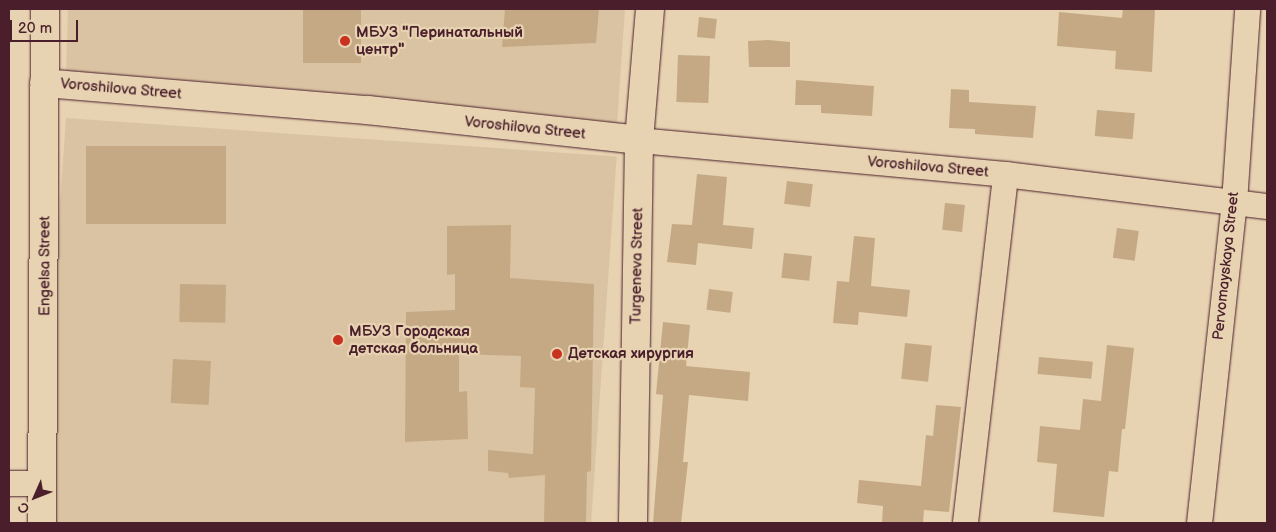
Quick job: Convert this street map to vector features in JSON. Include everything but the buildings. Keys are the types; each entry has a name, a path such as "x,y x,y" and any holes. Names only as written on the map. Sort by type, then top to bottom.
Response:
{"street":[{"name":"Engelsa Street","path":"42,523 45,9"},
{"name":"Turgeneva Street","path":"633,523 639,140 650,9"},
{"name":"Pervomayskaya Street","path":"1199,523 1234,202 1247,9"},
{"name":"Voroshilova Street","path":"44,83 368,110 639,140 1005,174 1267,206"},
{"name":"Voroshilova Street","path":"965,522 1005,174"},
{"path":"9,482 42,483"}],"shaded area":[{"name":"МБУЗ \"Перинатальный центр\"","path":"68,9 625,9 617,124 66,73"},
{"name":"МБУЗ Городская детская больница","path":"66,118 617,157 591,523 38,522"}],"place":[{"name":"МБУЗ \"Перинатальный центр\"","path":"345,41"},
{"name":"МБУЗ Городская детская больница","path":"338,340"},
{"name":"Детская хирургия","path":"557,354"}]}
